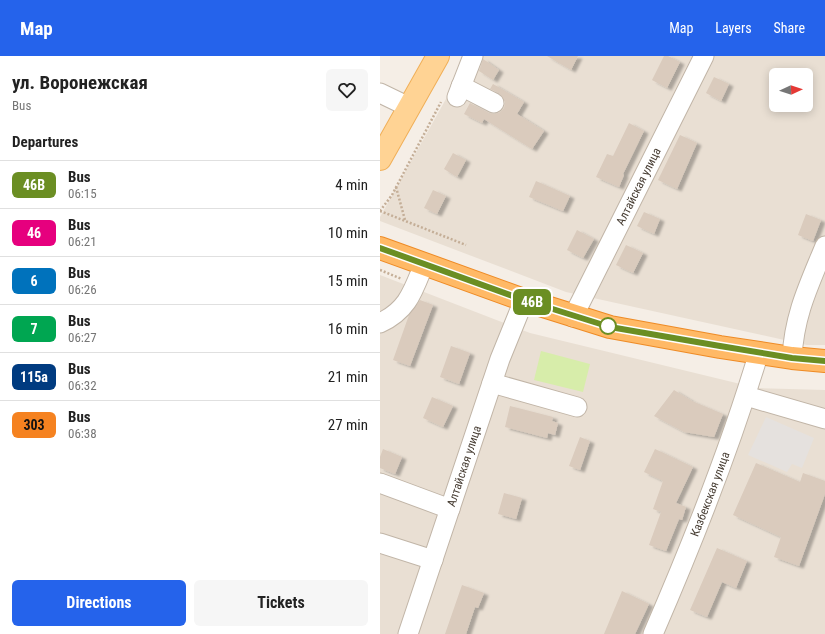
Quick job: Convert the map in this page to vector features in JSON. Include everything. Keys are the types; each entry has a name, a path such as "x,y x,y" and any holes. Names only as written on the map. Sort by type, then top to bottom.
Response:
{"highway":[{"path":"380,248 524,300 610,327 792,358 825,361"}],"main road":[{"path":"380,159 438,56"}],"street":[{"path":"473,56 454,93 494,103"},
{"name":"Алтайская улица","path":"573,316 704,56"},
{"path":"380,76 380,93 409,107"},
{"path":"792,358 793,338 799,310 825,246"},
{"path":"380,323 398,313 407,302 424,264"},
{"name":"Алтайская улица","path":"408,634 500,359 524,300"},
{"name":"Казбекская улица","path":"653,634 694,539 746,396 758,352"},
{"path":"492,383 577,407"},
{"path":"746,396 825,419"},
{"path":"380,483 450,509"},
{"path":"380,544 433,560"}],"path":[{"path":"454,93 380,211 466,245"},
{"path":"396,187 405,221"},
{"path":"380,270 415,284"}],"shaded area":[{"path":"470,56 825,56 825,345 807,345 566,292 380,221 380,217"},
{"path":"380,275 530,333 757,388 825,390 825,634 380,634"},
{"path":"766,417 814,438 802,468 792,464 787,472 748,455"}],"green space":[{"path":"541,351 590,364 583,392 534,380"}],"building":[{"path":"547,56 578,56 571,70"},
{"path":"664,56 668,56 680,62 667,88 652,80"},
{"path":"483,59 499,70 493,80 479,71"},
{"path":"714,77 729,84 721,101 706,93"},
{"path":"493,84 524,102 517,114 544,131 532,149 484,119 482,123 464,114 470,103 489,113 495,114 504,108 505,102 499,93 490,89"},
{"path":"629,123 644,131 623,174 624,175 619,187 596,177 607,154 613,156"},
{"path":"680,135 697,143 677,189 658,180"},
{"path":"453,153 466,160 457,177 444,169"},
{"path":"536,181 570,196 563,211 529,197"},
{"path":"433,190 446,196 437,214 424,208"},
{"path":"644,212 660,219 654,234 637,226"},
{"path":"806,214 821,220 813,241 798,235"},
{"path":"577,230 594,239 583,258 567,250"},
{"path":"626,245 643,253 633,273 616,265"},
{"path":"420,300 433,305 410,366 393,360 409,315"},
{"path":"451,346 470,353 459,384 440,377"},
{"path":"674,390 692,401 723,414 714,437 684,432 654,416"},
{"path":"432,397 453,406 443,427 423,418"},
{"path":"510,406 553,417 552,421 558,423 555,435 548,433 547,438 505,427"},
{"path":"580,437 590,441 580,470 569,466"},
{"path":"383,449 402,457 395,474 380,468 380,457"},
{"path":"655,449 693,467 676,503 686,507 682,520 679,519 666,551 649,545 661,512 653,509 663,481 644,472"},
{"path":"756,463 800,482 803,473 825,481 825,494 799,566 774,557 781,537 733,515"},
{"path":"504,493 522,498 516,519 498,514"},
{"path":"717,548 747,561 736,588 722,582 707,617 690,610"},
{"path":"462,585 484,593 478,608 475,607 466,634 445,634"},
{"path":"622,591 649,604 635,634 604,634"}],"bus line":[{"name":"46В","path":"380,248 524,300 610,327 792,358 825,361"}]}
